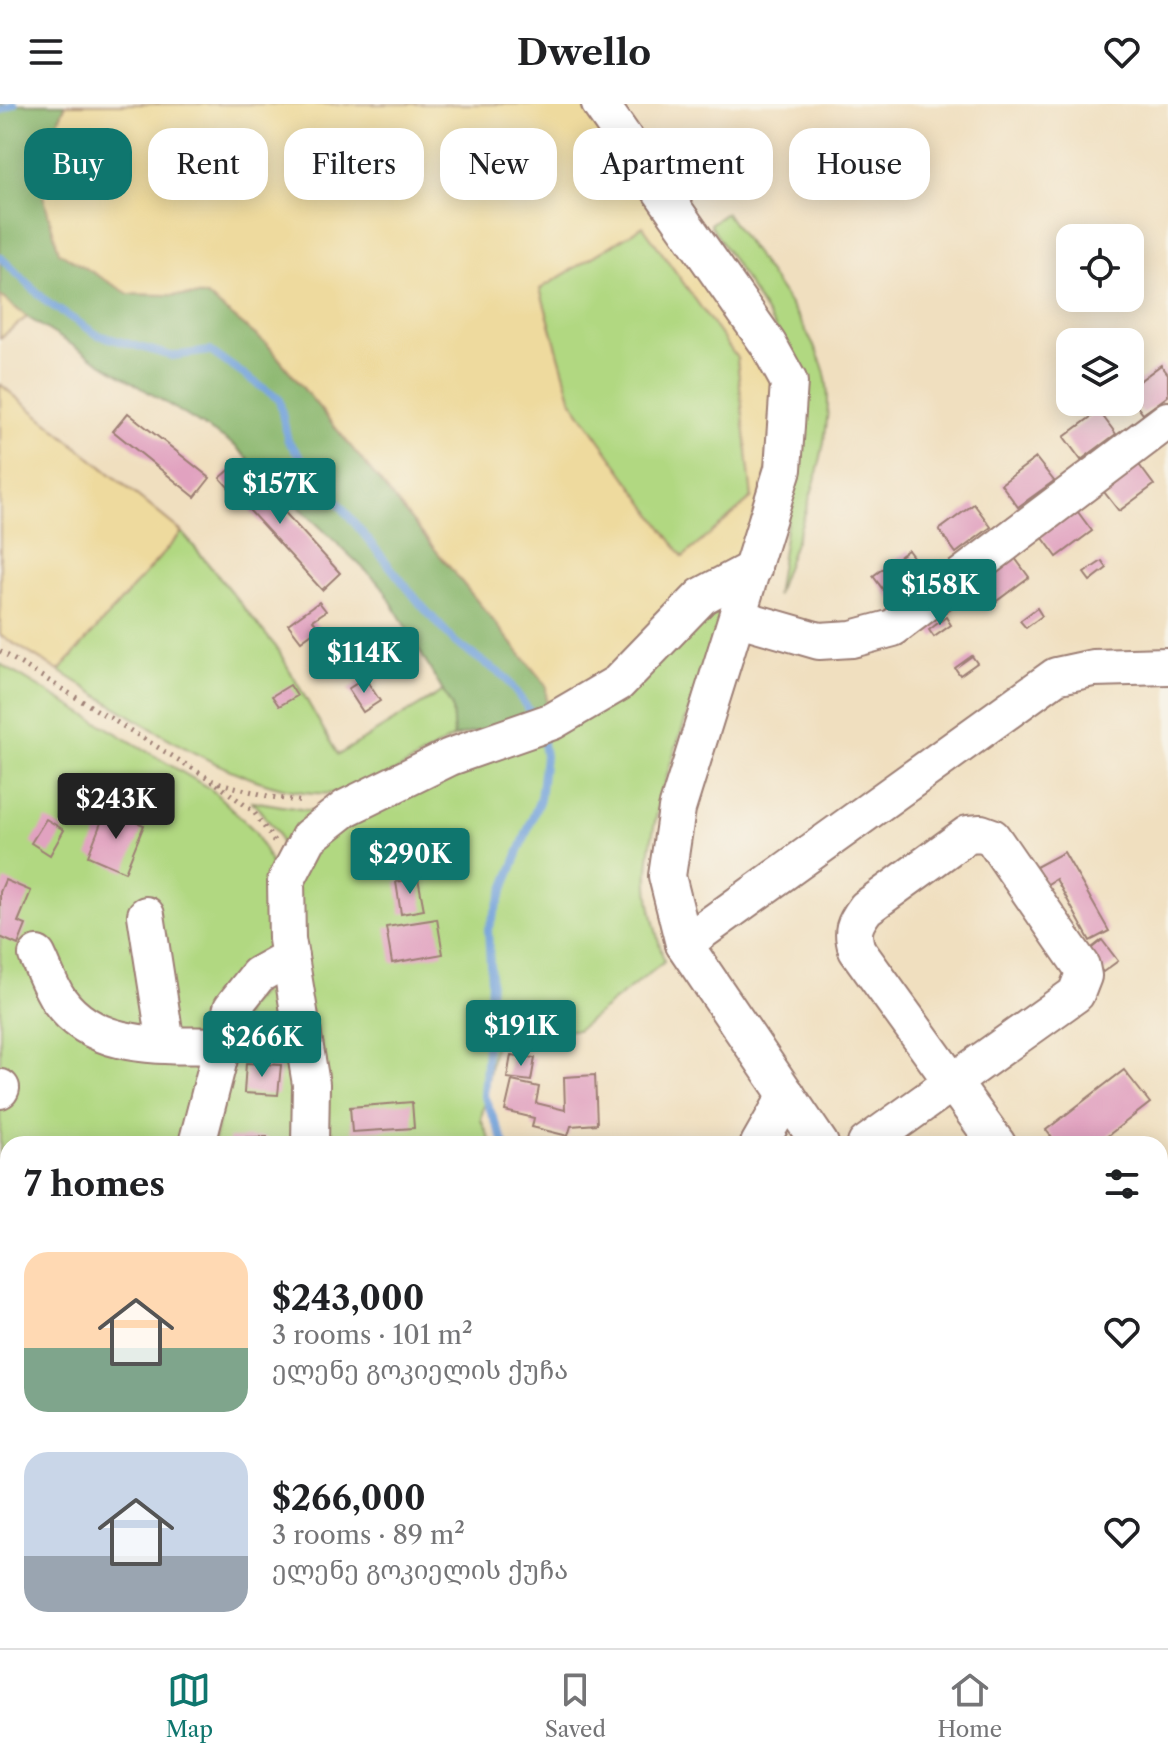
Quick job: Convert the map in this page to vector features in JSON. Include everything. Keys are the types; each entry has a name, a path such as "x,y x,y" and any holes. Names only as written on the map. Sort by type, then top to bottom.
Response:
{"street":[{"path":"600,104 768,344 789,382 783,469 677,809 667,876 684,944 815,1136"},
{"path":"739,618 819,641 852,639 893,628 1168,420"},
{"path":"310,1136 311,1084 290,957 286,881 309,837 346,808 450,757 553,721 618,683 702,596 753,569"},
{"path":"684,944 1056,676 1074,671 1168,666"},
{"path":"877,1136 952,1083 1076,994 1083,976 1081,966 992,837 981,833 968,834 866,908 854,923 852,934 857,950 952,1083 991,1136"},
{"path":"146,915 166,1044"},
{"path":"37,955 59,1001 87,1026 127,1044 222,1046"},
{"path":"199,1136 232,1008 258,975 290,957"},
{"path":"764,1136 787,1095"}],"path":[{"path":"0,651 213,781 254,812 276,844 286,881"},
{"path":"213,781 271,797 346,808"}],"green space":[{"path":"0,104 66,104 55,128 24,128 24,200 58,200 129,294 207,296 268,345 546,685 547,714 454,737 452,707 382,586 234,445 27,317 0,296"},
{"path":"726,213 814,345 827,389 823,448 776,596 800,435 788,348 710,224"},
{"path":"643,226 737,358 752,498 683,558 572,401 540,289"},
{"path":"182,532 277,648 338,755 443,691 452,707 454,737 393,773 357,789 322,794 283,788 203,757 59,671"},
{"path":"725,613 667,774 658,807 648,871 653,917 664,962 577,1030 497,1030 481,1120 488,1136 318,1136 294,886 315,845 700,614"},
{"path":"0,664 212,790 255,831 274,870 279,949 187,1136 0,1136"},
{"path":"252,801 330,814 287,865 278,833"},
{"path":"284,972 298,1136 215,1136 246,1008"}],"sand":[{"path":"66,104 582,104 599,128 573,128 573,200 650,200 770,371 782,420 743,554 616,670 547,714 546,685 268,345 207,296 129,294 59,252 44,200 132,200 132,128 55,128","holes":["643,226 737,358 752,498 683,557 572,401 540,289"]},
{"path":"0,296 27,317 0,338"},
{"path":"0,384 182,532 59,671 0,635"}],"building":[{"path":"1161,365 1168,374 1168,396 1144,413 1144,378"},
{"path":"128,413 210,478 195,497 113,431"},
{"path":"1092,416 1103,416 1116,434 1081,460 1064,437"},
{"path":"1036,458 1054,481 1018,507 1001,484"},
{"path":"239,462 340,573 322,590 220,478"},
{"path":"1137,462 1154,485 1119,511 1101,488"},
{"path":"974,504 991,527 956,553 939,530"},
{"path":"1075,508 1092,531 1057,557 1040,534"},
{"path":"908,550 925,573 890,599 873,576"},
{"path":"1012,554 1029,577 994,603 976,580"},
{"path":"1102,561 1107,568 1090,581 1084,573"},
{"path":"319,602 326,611 313,620 319,628 301,641 288,624"},
{"path":"1037,608 1042,616 1026,628 1020,621"},
{"path":"946,617 951,625 934,637 929,630"},
{"path":"972,656 977,663 960,675 955,668"},
{"path":"365,678 380,701 363,712 348,689"},
{"path":"290,685 297,696 279,706 272,696"},
{"path":"106,810 144,825 125,872 88,856"},
{"path":"46,819 64,830 50,855 31,843"},
{"path":"1064,852 1109,931 1090,941 1056,879 1046,885 1036,867"},
{"path":"418,878 424,910 401,914 396,882"},
{"path":"5,880 31,891 18,922 26,925 18,945 0,937 0,892"},
{"path":"437,919 443,954 392,963 386,927"},
{"path":"1102,940 1118,961 1103,972 1087,952"},
{"path":"511,1055 535,1058 531,1081 507,1078"},
{"path":"246,1063 281,1065 278,1095 244,1093"},
{"path":"1124,1070 1150,1103 1107,1136 1051,1136 1046,1130"},
{"path":"595,1075 597,1124 571,1126 568,1136 532,1127 534,1118 505,1111 512,1081 539,1087 536,1103 565,1110 564,1077"},
{"path":"412,1102 414,1128 352,1132 350,1107"}],"waterway":[{"path":"0,111 14,104"},
{"path":"0,257 48,303 98,335 172,356 210,351 279,399 288,441 422,606 456,643 505,677 534,717"},
{"path":"502,1136 484,1096 491,981 488,929 540,799 545,756 542,736"}]}
